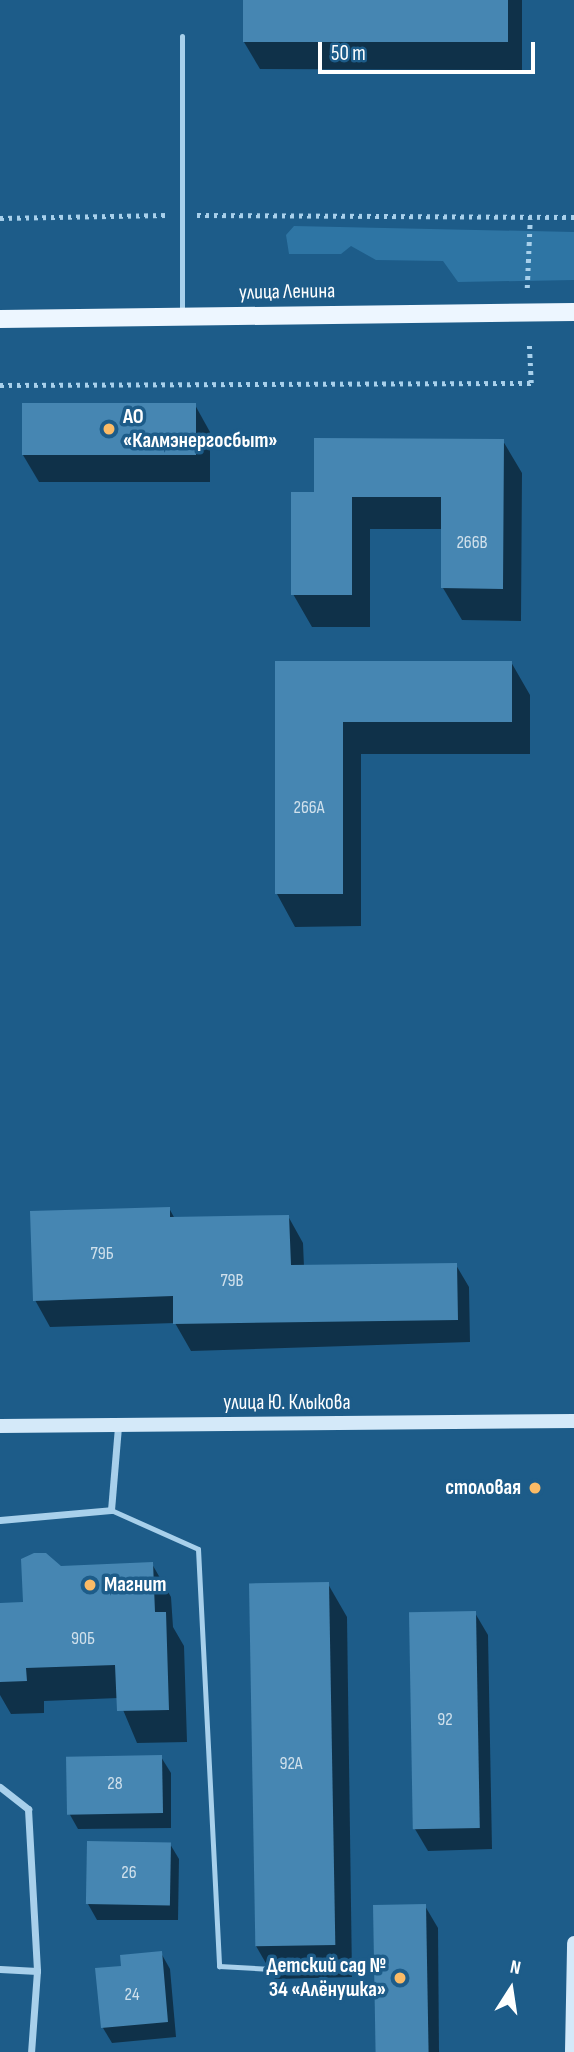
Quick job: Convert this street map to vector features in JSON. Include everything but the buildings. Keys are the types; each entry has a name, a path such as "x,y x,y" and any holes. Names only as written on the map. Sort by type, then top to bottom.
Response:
{"main road":[{"name":"улица Ленина","path":"0,319 574,312"},
{"name":"улица Ю. Клыкова","path":"0,1426 574,1421"},
{"path":"572,2052 574,1944"}],"street":[{"path":"0,1520 111,1510 118,1425"},
{"path":"0,1787 28,1809 37,1970 31,2052"},
{"path":"0,1969 37,1970"}],"lane":[{"path":"181,36 182,316"},
{"path":"111,1510 198,1549 219,1966 288,1970"}],"path":[{"path":"0,218 180,215 574,218"},
{"path":"527,288 530,219"},
{"path":"0,384 531,383 529,342"}],"shaded area":[{"path":"294,226 574,232 574,280 458,282 443,261 376,260 351,246 341,254 289,254 286,235"}],"place":[{"name":"АО «Калмэнергосбыт»","path":"109,429"},
{"name":"столовая","path":"535,1488"},
{"name":"Магнит","path":"90,1585"},
{"name":"Детский сад № 34 «Алёнушка»","path":"400,1978"}]}
